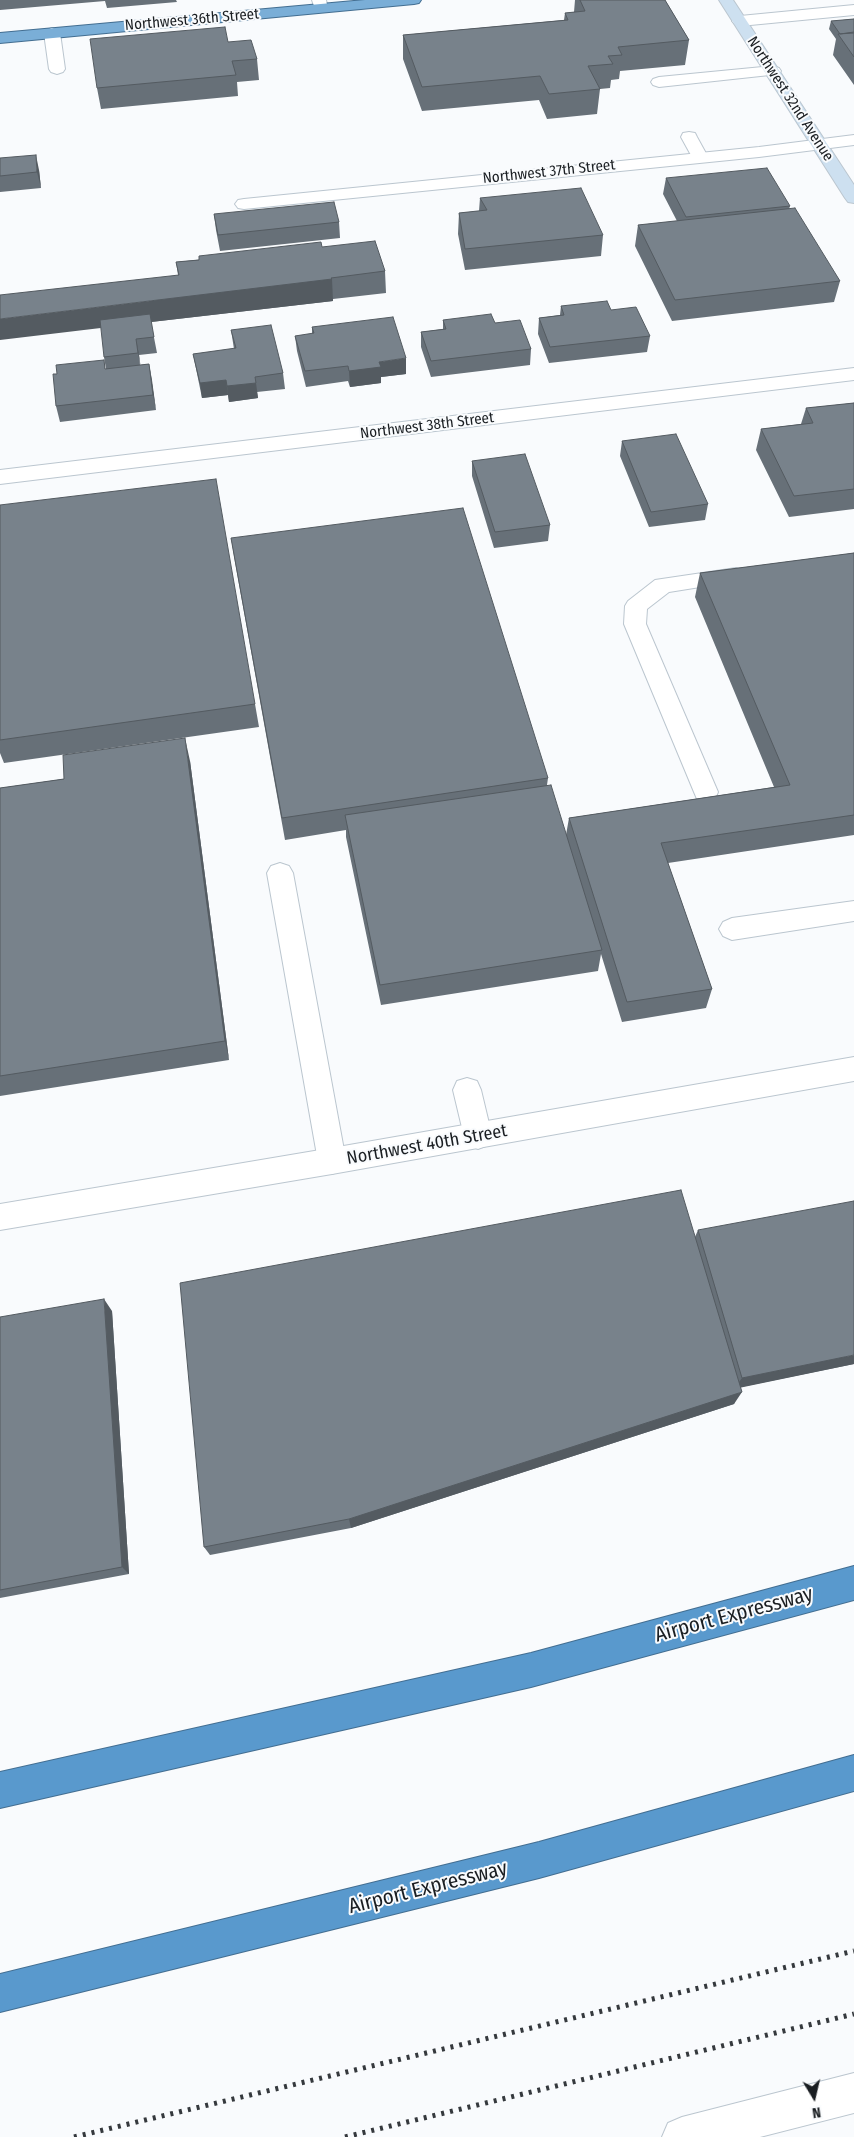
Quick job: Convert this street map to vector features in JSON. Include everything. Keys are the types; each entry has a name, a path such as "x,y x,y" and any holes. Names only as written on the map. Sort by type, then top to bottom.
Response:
{"highway":[{"name":"Northwest 36th Street","path":"0,38 320,4 414,0"},
{"name":"Airport Expressway","path":"0,1790 531,1670 854,1583"},
{"name":"Airport Expressway","path":"0,1993 539,1860 854,1773"}],"main road":[{"name":"Northwest 32nd Avenue","path":"726,0 854,198"}],"street":[{"path":"740,21 843,9"},
{"path":"52,33 57,69"},
{"path":"659,82 772,71"},
{"path":"689,137 700,157"},
{"name":"Northwest 37th Street","path":"244,204 854,140"},
{"name":"Northwest 38th Street","path":"0,477 854,374"},
{"path":"706,792 635,624 636,606 662,586 758,571"},
{"path":"280,873 332,1161"},
{"path":"732,930 854,911"},
{"name":"Northwest 40th Street","path":"0,1217 478,1136 854,1069"},
{"path":"467,1090 478,1136"},
{"path":"682,2137 854,2093"}],"building":[{"path":"580,0 665,0 689,40 618,47 622,55 608,56 613,64 588,66 600,89 549,94 540,76 422,87 403,35 568,20 565,13 585,11"},
{"path":"854,19 854,32 840,34 831,21"},
{"path":"225,27 228,42 251,40 257,59 232,61 236,75 97,88 90,39"},
{"path":"854,33 854,57 838,34"},
{"path":"36,155 37,172 0,176 0,158"},
{"path":"767,168 790,206 686,217 666,178"},
{"path":"581,188 603,235 465,249 459,213 487,210 480,198"},
{"path":"334,202 339,222 218,235 214,214"},
{"path":"795,208 840,281 675,300 638,225"},
{"path":"375,241 385,271 0,319 0,295 179,275 176,262 199,260 199,256 321,242 322,247"},
{"path":"607,301 611,310 636,307 650,336 550,347 539,318 564,315 561,306"},
{"path":"150,314 154,337 136,339 138,353 104,357 100,320"},
{"path":"491,314 495,323 520,320 531,349 431,361 421,332 446,329 443,320"},
{"path":"393,317 406,358 379,362 381,367 349,371 348,366 305,371 295,336 314,333 312,327"},
{"path":"271,325 283,373 255,377 256,383 227,386 226,380 200,383 193,354 236,348 231,330"},
{"path":"104,360 105,369 149,364 153,395 56,406 53,374 57,374 56,365"},
{"path":"854,403 854,489 794,496 761,429 813,423 806,408"},
{"path":"676,434 708,504 651,512 622,441"},
{"path":"525,454 550,525 495,532 472,461"},
{"path":"216,479 255,704 0,740 0,505"},
{"path":"463,508 548,778 282,818 231,538"},
{"path":"854,553 854,815 661,843 712,989 627,1002 569,818 790,785 700,573"},
{"path":"185,738 225,1041 0,1076 0,788 64,779 63,755"},
{"path":"551,785 602,950 380,985 345,815"},
{"path":"681,1190 742,1392 349,1519 204,1547 180,1283"},
{"path":"854,1201 854,1355 742,1378 698,1230"},
{"path":"104,1299 122,1567 0,1590 0,1317"}],"railway":[{"path":"74,2137 854,1951"},
{"path":"345,2137 854,2014"}]}
